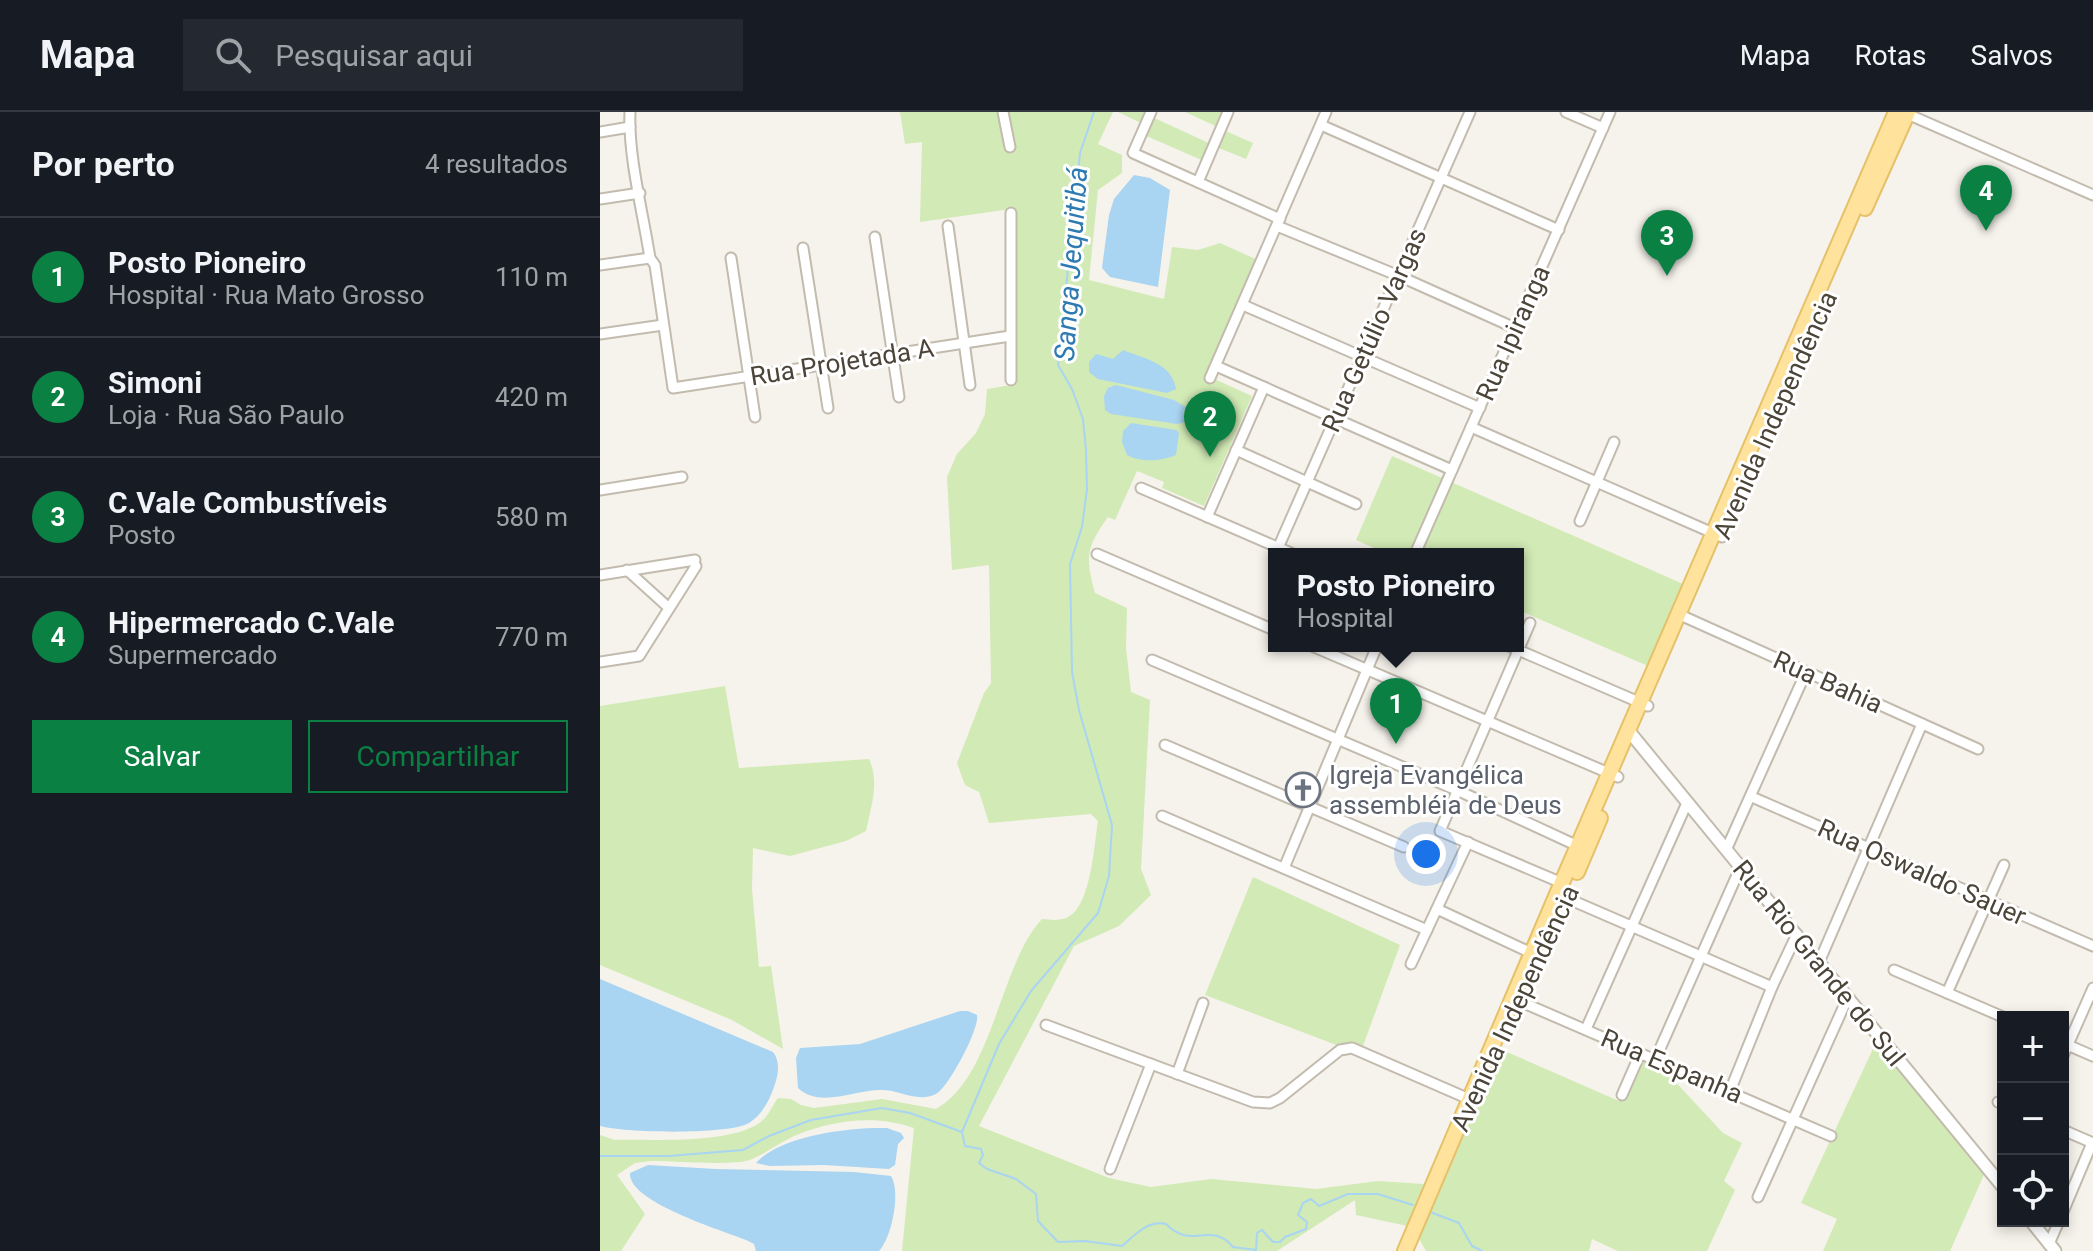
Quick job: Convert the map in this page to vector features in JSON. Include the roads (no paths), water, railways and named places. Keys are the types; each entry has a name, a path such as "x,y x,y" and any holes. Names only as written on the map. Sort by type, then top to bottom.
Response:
{"main road":[{"name":"Avenida Independência","path":"1454,1141 1474,1107 1561,891 1903,112"},
{"name":"Avenida Independência","path":"1454,1141 1469,1099 1508,1020"},
{"path":"1405,1251 1454,1141"}],"street":[{"path":"600,334 663,325 655,265 650,258 630,112"},
{"path":"1003,112 1010,147"},
{"path":"1151,112 1133,153 1515,328"},
{"path":"1198,182 1228,112"},
{"path":"1210,378 1326,112"},
{"name":"Rua Getúlio Vargas","path":"1278,548 1470,112"},
{"path":"1566,112 1603,128"},
{"name":"Rua Ipiranga","path":"1418,548 1610,112"},
{"path":"1903,112 2093,195"},
{"path":"1321,125 1559,230"},
{"path":"600,132 630,127"},
{"path":"600,199 640,193"},
{"path":"1011,213 1011,380"},
{"path":"948,226 970,385"},
{"path":"875,237 899,397"},
{"path":"803,248 828,408"},
{"path":"600,265 650,258"},
{"path":"731,258 755,417"},
{"path":"1243,305 1480,408"},
{"name":"Rua Projetada A","path":"663,325 673,388 1010,336"},
{"path":"1216,366 1452,470"},
{"path":"1207,517 1264,387"},
{"path":"1471,427 1718,535"},
{"path":"1580,521 1614,442"},
{"path":"1236,450 1356,504"},
{"path":"600,490 682,477"},
{"path":"1141,488 1278,548"},
{"path":"1097,554 1268,627"},
{"path":"600,575 695,563 639,656 600,662"},
{"path":"627,570 669,608"},
{"name":"Rua Bahia","path":"1682,616 1978,749"},
{"path":"1524,632 1530,623"},
{"path":"1326,652 1614,775"},
{"path":"1284,868 1374,652"},
{"path":"1513,652 1459,791 1440,831 1468,842 1630,926 1772,987"},
{"path":"1523,652 1644,704"},
{"path":"1152,660 1459,791 1582,848"},
{"path":"1726,850 1806,672"},
{"path":"1820,960 1922,724"},
{"name":"Rua Rio Grande do Sul","path":"1632,734 1997,1180"},
{"path":"1165,745 1404,847"},
{"name":"Rua Oswaldo Sauer","path":"1752,797 2093,946"},
{"path":"1586,1029 1687,803"},
{"path":"1162,816 1427,930"},
{"path":"1411,964 1468,842"},
{"path":"1947,993 2004,865"},
{"path":"1655,1060 1741,866"},
{"path":"1437,909 1536,955"},
{"path":"1730,1091 1797,934"},
{"path":"1894,970 1997,1014"},
{"path":"2069,1035 2093,988"},
{"path":"1758,1197 1848,997"},
{"name":"Rua Espanha","path":"1516,1000 1831,1136"},
{"path":"1177,1074 1203,1003"},
{"path":"1046,1025 1253,1102 1270,1103 1280,1098 1340,1050 1352,1048 1469,1099"},
{"path":"2069,1045 2093,1056"},
{"path":"1622,1095 1640,1054"},
{"path":"1110,1169 1151,1064"},
{"path":"2069,1133 2093,1143 2069,1198"},
{"path":"2036,1227 2052,1247"},
{"path":"2052,1247 2057,1227"}],"water":[{"path":"1134,175 1150,178 1170,190 1158,287 1110,277 1102,268 1114,199"},
{"path":"1123,350 1163,368 1169,373 1176,389 1167,393 1098,379 1089,372 1089,362 1096,354 1113,359"},
{"path":"1116,385 1174,400 1189,409 1183,411 1184,416 1190,415 1183,423 1177,424 1111,414 1105,410 1104,396 1108,388"},
{"path":"1131,423 1176,430 1179,433 1176,455 1152,460 1127,455 1122,442 1123,431"},
{"path":"600,979 773,1052 778,1074 761,1112 749,1123 721,1130 653,1131 600,1126"},
{"path":"960,1011 977,1015 977,1022 955,1069 936,1094 915,1097 872,1090 827,1098 807,1094 798,1088 796,1058 800,1048 860,1044"},
{"path":"887,1128 901,1133 904,1138 898,1144 895,1165 889,1169 756,1163 767,1153 799,1139 836,1131"},
{"path":"648,1165 891,1176 895,1203 891,1225 879,1251 756,1251 754,1244 678,1214 644,1194 633,1184 630,1173"}],"waterway":[{"name":"Sanga Jequitibá","path":"962,1132 999,1044 1031,991 1098,913 1109,876 1112,825 1079,710 1072,672 1070,564 1082,527 1087,489 1083,419 1072,389 1058,365 1080,153 1094,112"},
{"path":"600,1156 669,1156 743,1150 811,1120 882,1108 910,1113 962,1132 965,1146 981,1149 983,1155 979,1163 1016,1179 1036,1194 1038,1221 1058,1242 1085,1241 1122,1246 1142,1229 1159,1223 1185,1235 1217,1236 1233,1247 1256,1250 1257,1233 1262,1230 1273,1242 1280,1242 1306,1229 1307,1222 1298,1215 1303,1203 1311,1199 1319,1206 1348,1194 1378,1194 1413,1205"},
{"path":"1430,1212 1459,1223 1472,1246 1482,1251"}],"place":[{"name":"Hipermercado C.Vale","path":"1986,231"},
{"name":"C.Vale Combustíveis","path":"1667,276"},
{"name":"Simoni","path":"1210,457"},
{"name":"Posto Pioneiro","path":"1396,744"},
{"name":"Igreja Evangélica assembléia de Deus","path":"1303,790"}]}
